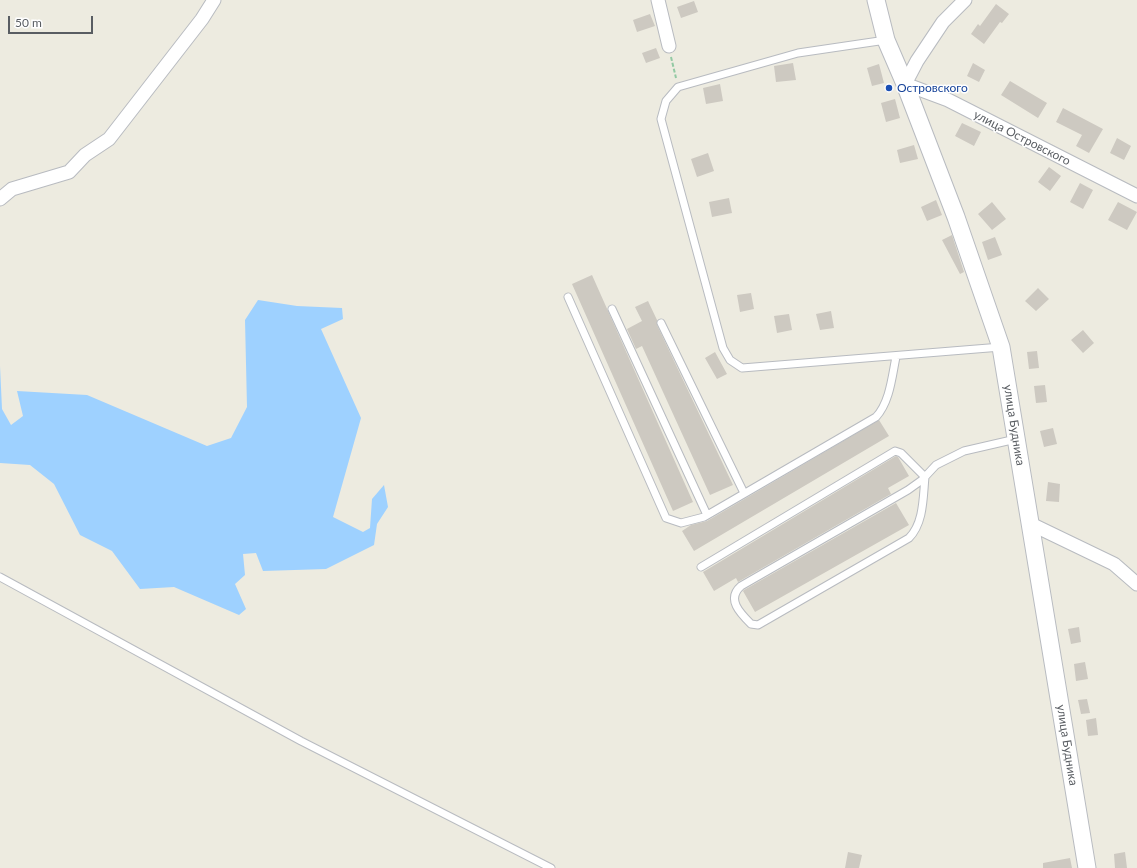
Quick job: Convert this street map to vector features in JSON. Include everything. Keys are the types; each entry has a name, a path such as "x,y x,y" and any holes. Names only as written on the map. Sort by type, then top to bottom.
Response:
{"street":[{"path":"0,199 12,189 69,172 85,155 109,139 202,20 214,0"},
{"path":"658,0 669,46"},
{"name":"улица Будника","path":"876,0 886,40 905,84 956,217 1001,348 1087,868"},
{"path":"905,84 921,55 943,22 965,0"},
{"name":"улица Островского","path":"905,84 948,100 1137,196"},
{"path":"1031,524 1114,564 1137,584"}],"lane":[{"path":"886,40 798,53 678,87 666,102 661,119 726,354 735,364 742,368 1001,348"},
{"path":"568,297 666,518 681,523 707,515 876,416 882,410 887,396 896,357"},
{"path":"612,309 707,515"},
{"path":"661,323 744,493"},
{"path":"925,477 919,522 915,532 909,538 758,625 751,624 739,611 733,600 734,595 741,586 908,490 925,477 936,465 964,451 1017,439"},
{"path":"701,567 895,451 901,453 925,477"},
{"path":"0,577 301,741 551,868"}],"path":[{"path":"669,46 678,87"}],"water":[{"path":"258,300 297,306 342,308 343,319 321,329 361,418 333,517 363,532 370,528 372,499 384,485 388,507 377,524 374,545 326,569 263,571 256,553 243,554 245,575 235,584 246,609 239,615 174,587 140,589 112,551 80,535 54,484 30,465 0,463 0,366 2,409 11,425 23,416 17,391 87,395 207,446 231,438 247,407 245,320"}],"building":[{"path":"694,1 698,12 681,18 677,7"},
{"path":"996,4 1009,14 1002,23 1000,22 984,44 971,34 978,24 980,26"},
{"path":"650,14 655,26 637,32 633,20"},
{"path":"656,48 660,58 646,63 642,53"},
{"path":"793,63 796,80 776,82 774,66"},
{"path":"973,63 985,70 979,82 967,76"},
{"path":"879,64 884,83 872,86 867,68"},
{"path":"1010,81 1047,103 1038,118 1001,95"},
{"path":"720,84 723,101 706,104 703,88"},
{"path":"895,99 900,118 886,122 881,103"},
{"path":"1063,108 1103,129 1089,153 1076,146 1082,135 1056,122"},
{"path":"962,123 981,132 974,146 955,136"},
{"path":"1117,138 1131,146 1124,160 1110,153"},
{"path":"914,145 918,159 900,163 897,150"},
{"path":"708,153 714,171 697,177 691,159"},
{"path":"1049,167 1061,176 1050,191 1038,182"},
{"path":"1080,183 1093,190 1083,209 1070,202"},
{"path":"729,198 732,213 712,217 709,202"},
{"path":"936,200 942,215 927,221 921,207"},
{"path":"992,202 1006,219 992,230 978,214"},
{"path":"1118,202 1137,212 1127,230 1108,220"},
{"path":"952,235 964,272 960,274 942,240"},
{"path":"995,237 1002,255 988,260 982,242"},
{"path":"592,275 693,502 673,511 572,284"},
{"path":"1038,288 1049,299 1036,311 1025,301"},
{"path":"751,293 754,309 740,312 737,295"},
{"path":"648,301 657,320 657,325 733,485 710,495 642,346 636,349 627,329 642,321 635,307"},
{"path":"831,311 834,328 820,330 816,314"},
{"path":"789,314 792,330 777,333 774,316"},
{"path":"1083,330 1094,343 1083,353 1071,340"},
{"path":"1037,351 1039,368 1029,369 1027,352"},
{"path":"715,352 727,374 717,379 705,358"},
{"path":"1045,385 1047,402 1036,403 1034,386"},
{"path":"879,420 889,436 694,551 682,531 691,525 707,521"},
{"path":"1053,428 1057,444 1044,447 1040,431"},
{"path":"896,456 909,476 888,488 891,494 738,582 736,578 714,591 703,572"},
{"path":"1048,482 1060,484 1059,502 1046,501"},
{"path":"896,503 909,525 755,612 743,591 744,590"},
{"path":"1079,627 1081,642 1071,644 1068,629"},
{"path":"1085,662 1088,679 1076,681 1074,664"},
{"path":"1087,699 1090,713 1081,714 1078,700"},
{"path":"1096,718 1098,735 1088,736 1086,720"},
{"path":"848,852 862,855 859,868 845,868"},
{"path":"1125,852 1127,868 1115,868 1114,854"},
{"path":"1070,858 1072,868 1043,868 1043,863"}],"place":[{"name":"Островского","path":"889,88"}]}
